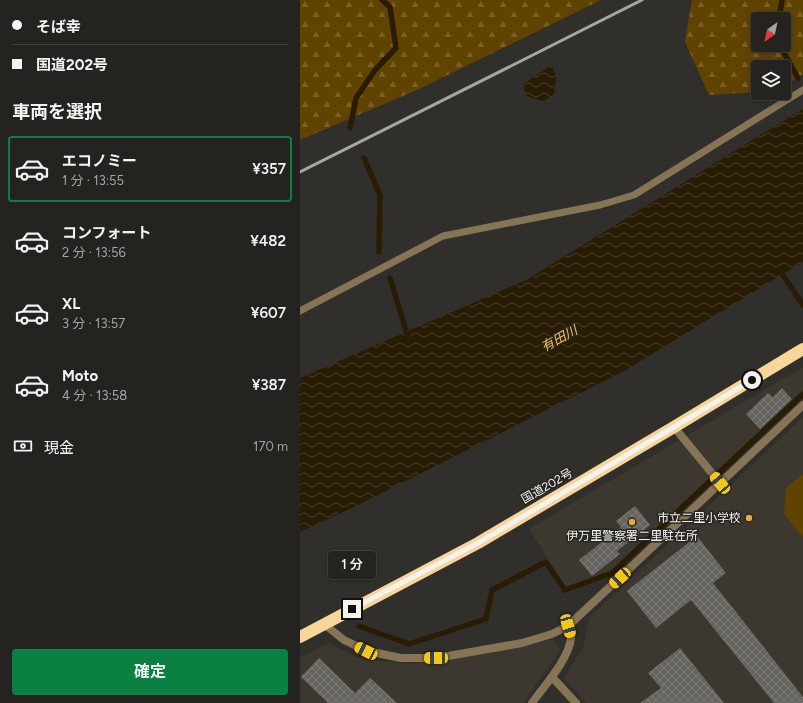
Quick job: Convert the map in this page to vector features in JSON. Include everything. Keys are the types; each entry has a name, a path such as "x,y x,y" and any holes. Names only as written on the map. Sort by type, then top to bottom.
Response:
{"highway":[{"name":"国道202号","path":"300,637 478,543 803,349"}],"street":[{"path":"324,624 344,640 366,651 401,658 436,658 522,643 552,634 568,626 803,405"},
{"path":"674,427 720,483"},
{"path":"532,703 552,677 566,654 571,637 568,626"},
{"path":"552,677 576,703"}],"lane":[{"path":"300,311 443,236 600,205 634,195 803,90"}],"shaded area":[{"path":"803,367 803,398 613,575 568,591 529,529"},
{"name":"市立二里小学校","path":"803,417 803,703 586,703 564,678 583,648 589,618"},
{"path":"553,639 560,650 523,703 300,703 300,658 328,643 361,659 413,664"}],"green space":[{"path":"300,0 601,0 419,89 300,140"},
{"path":"692,0 803,0 803,74 791,82 791,60 751,60 751,92 709,95 685,42"},
{"path":"803,474 803,537 784,514 786,488"}],"water":[{"path":"552,65 556,77 554,94 544,101 526,96 523,84"},
{"name":"有田川","path":"803,109 803,262 626,370 354,507 300,532 300,378 528,279"}],"building":[{"path":"782,388 792,399 760,429 746,414 768,393 773,397"},
{"path":"635,506 650,525 617,551 620,554 592,576 579,560 621,527 616,521"},
{"path":"697,536 726,573 713,583 803,697 803,703 774,703 691,600 656,628 627,591"},
{"path":"680,648 724,703 640,703 661,688 648,673"},
{"path":"319,658 355,693 370,678 397,703 328,703 301,677"}],"waterway":[{"path":"350,128 356,98 375,70 396,48 390,7 382,0"},
{"path":"780,12 782,0"},
{"path":"784,52 798,78"},
{"path":"364,158 380,195 379,252"},
{"path":"779,269 803,305"},
{"path":"390,278 408,337"},
{"path":"359,626 409,644 486,619 492,590 546,562 565,590 612,573 803,394"}],"railway":[{"path":"300,172 642,0"}],"place":[{"name":"市立二里小学校","path":"749,518"},
{"name":"伊万里警察署二里駐在所","path":"632,522"}],"route":[{"path":"352,609 478,543 752,380"}]}
